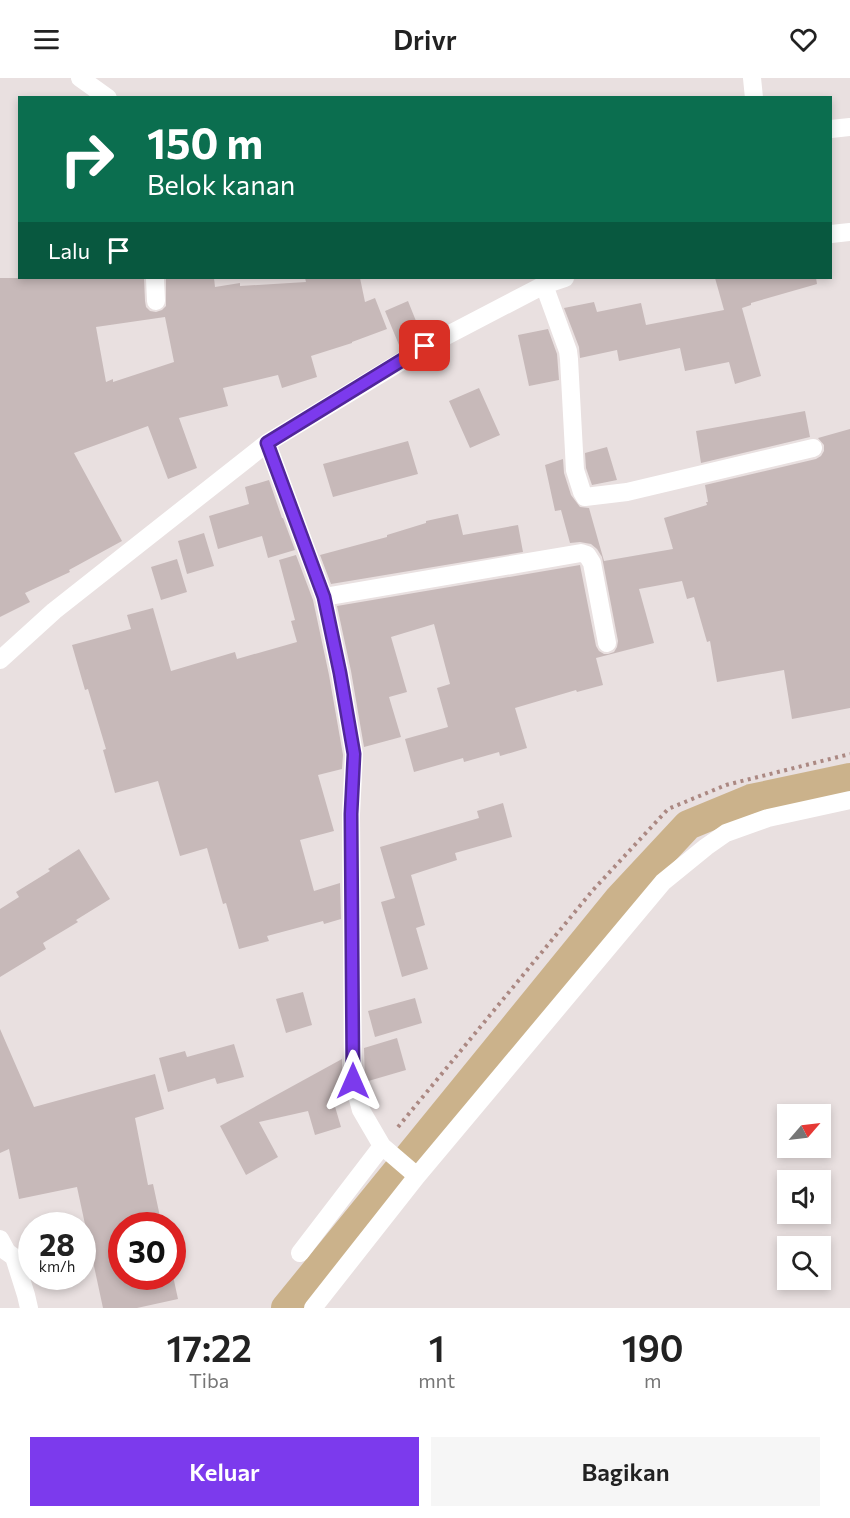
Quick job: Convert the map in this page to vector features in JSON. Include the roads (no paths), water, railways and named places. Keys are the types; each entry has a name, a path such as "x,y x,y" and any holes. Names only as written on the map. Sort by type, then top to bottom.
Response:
{"street":[{"path":"80,78 105,96"},
{"path":"752,78 754,96"},
{"path":"832,129 850,127"},
{"path":"832,234 850,232"},
{"path":"156,279 156,301"},
{"path":"0,660 54,611 267,443 425,346 544,285 561,279"},
{"path":"544,285 568,351 575,470 585,497 627,492 813,448"},
{"path":"267,443 324,597 354,754 351,814 353,1081 361,1110 385,1148 414,1173"},
{"path":"324,597 581,553 587,555 592,563 607,643"},
{"path":"313,1308 414,1173 663,882 726,833 768,818 850,800"},
{"path":"300,1252 385,1148"},
{"path":"0,1239 7,1252 14,1257 29,1308"}],"waterway":[{"path":"286,1308 619,899 688,825 751,799 850,778"}]}
